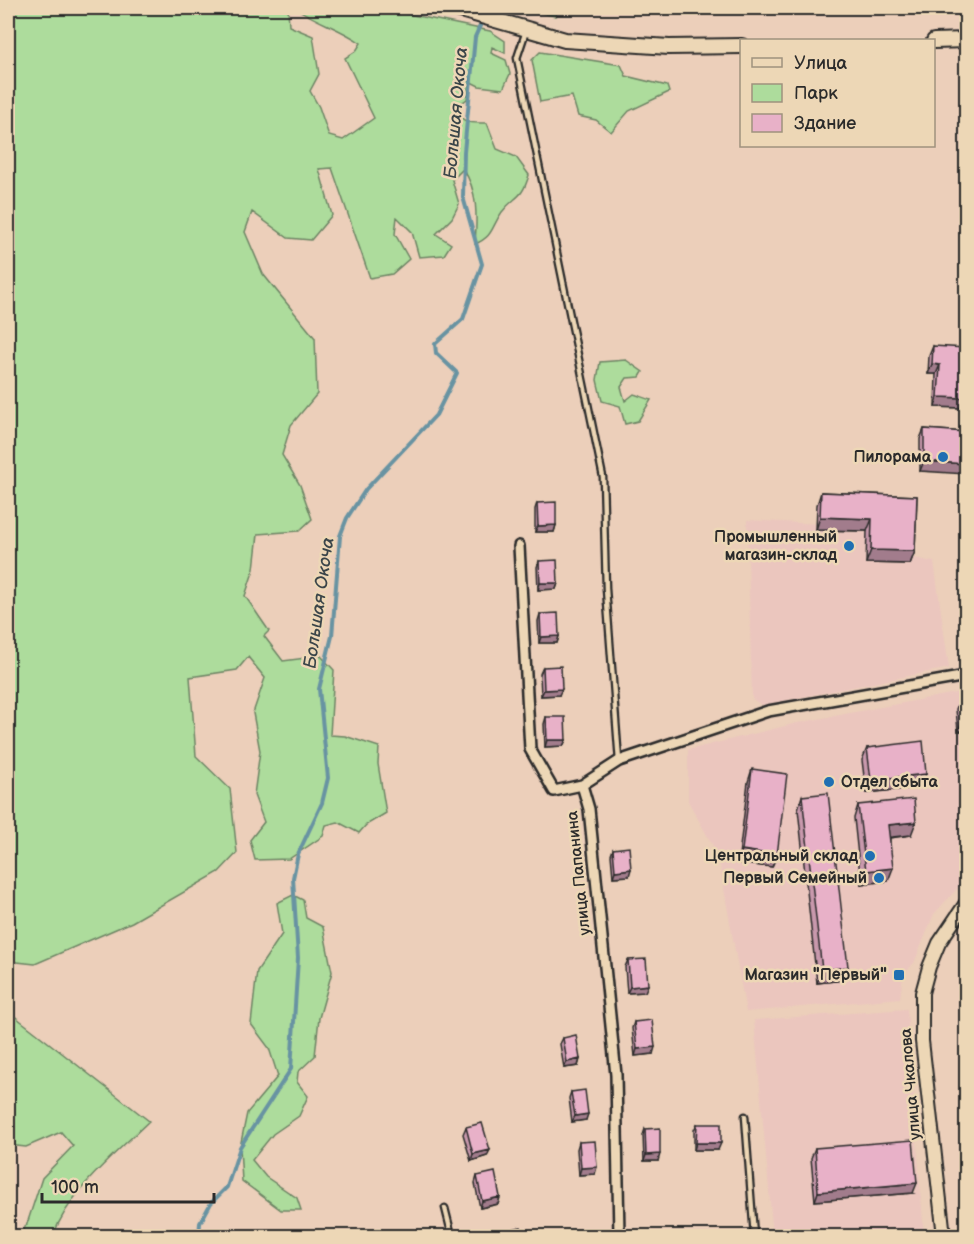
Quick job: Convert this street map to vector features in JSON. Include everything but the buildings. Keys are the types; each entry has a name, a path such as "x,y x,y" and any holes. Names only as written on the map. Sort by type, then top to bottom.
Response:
{"main road":[{"path":"454,8 565,40 669,47 740,46"},
{"path":"935,41 966,40"}],"street":[{"name":"улица Папанина","path":"519,546 530,749 554,791 582,785 589,809 616,1075 619,1236"},
{"path":"582,785 619,761 768,711 966,676"},
{"name":"улица Чкалова","path":"944,1236 922,1041 922,993 939,943 966,903"}],"lane":[{"path":"527,30 517,58 603,477 606,589 619,761"},
{"path":"745,1116 754,1236"},
{"path":"445,1208 452,1236"}],"shaded area":[{"path":"747,520 910,529 909,557 934,562 949,668 762,705 752,699"},
{"path":"966,691 966,879 934,914 914,963 903,975 900,998 746,1012 718,855 688,801 688,750 797,723"},
{"path":"907,1009 924,1236 773,1236 754,1020"}],"green space":[{"path":"8,8 288,8 289,26 313,36 319,74 310,91 319,107 329,136 343,140 374,118 345,58 356,51 361,43 296,8 379,8 490,31 505,41 505,53 492,47 491,53 506,60 510,74 503,89 479,86 469,81 467,99 456,107 458,113 467,122 487,123 497,149 516,157 529,175 521,193 502,212 486,238 475,244 474,195 463,169 452,180 459,204 452,218 436,234 451,244 444,255 419,257 412,232 397,217 395,234 409,259 392,274 370,278 332,168 319,169 332,215 311,240 288,238 252,212 245,232 263,274 315,338 317,394 291,425 282,455 300,485 312,519 299,531 258,534 254,569 245,596 269,631 264,636 283,661 321,656 334,670 330,735 345,736 379,747 378,764 386,813 366,825 359,833 338,822 326,825 323,836 289,859 255,860 250,840 264,822 254,795 260,751 253,713 265,678 248,657 237,670 190,677 196,756 230,789 237,853 219,872 132,922 35,964 8,961"},
{"path":"515,8 557,8 556,16"},
{"path":"540,52 621,65 626,76 667,86 669,92 629,111 611,132 596,120 578,116 572,96 540,102 532,60"},
{"path":"626,360 643,372 640,377 627,378 621,387 625,401 634,394 651,400 638,421 625,424 620,406 602,401 597,380 600,362"},
{"path":"293,895 303,900 306,918 323,927 332,972 319,1018 315,1056 298,1072 297,1082 308,1096 299,1116 273,1134 252,1160 266,1177 297,1198 301,1210 281,1210 242,1181 240,1147 247,1113 278,1076 269,1048 251,1024 257,971 282,934 277,903"},
{"path":"8,1011 149,1121 82,1188 70,1203 53,1236 19,1236 27,1224 42,1178 73,1146 61,1132 26,1147 8,1145"}],"waterway":[{"name":"Большая Окоча","path":"199,1236 200,1223 211,1203 227,1187 240,1147 291,1069 298,958 293,878 298,854 322,803 328,778 319,689 332,636 340,536 347,518 366,489 436,415 457,373 436,353 435,344 463,319 482,264 463,197 464,152 475,37 488,8"}],"place":[{"name":"Пилорама","path":"943,457"},
{"name":"Промышленный магазин-склад","path":"849,546"},
{"name":"Отдел сбыта","path":"829,782"},
{"name":"Центральный склад","path":"870,856"},
{"name":"Первый Семейный","path":"879,878"},
{"name":"Магазин \"Первый\"","path":"899,975"}]}
